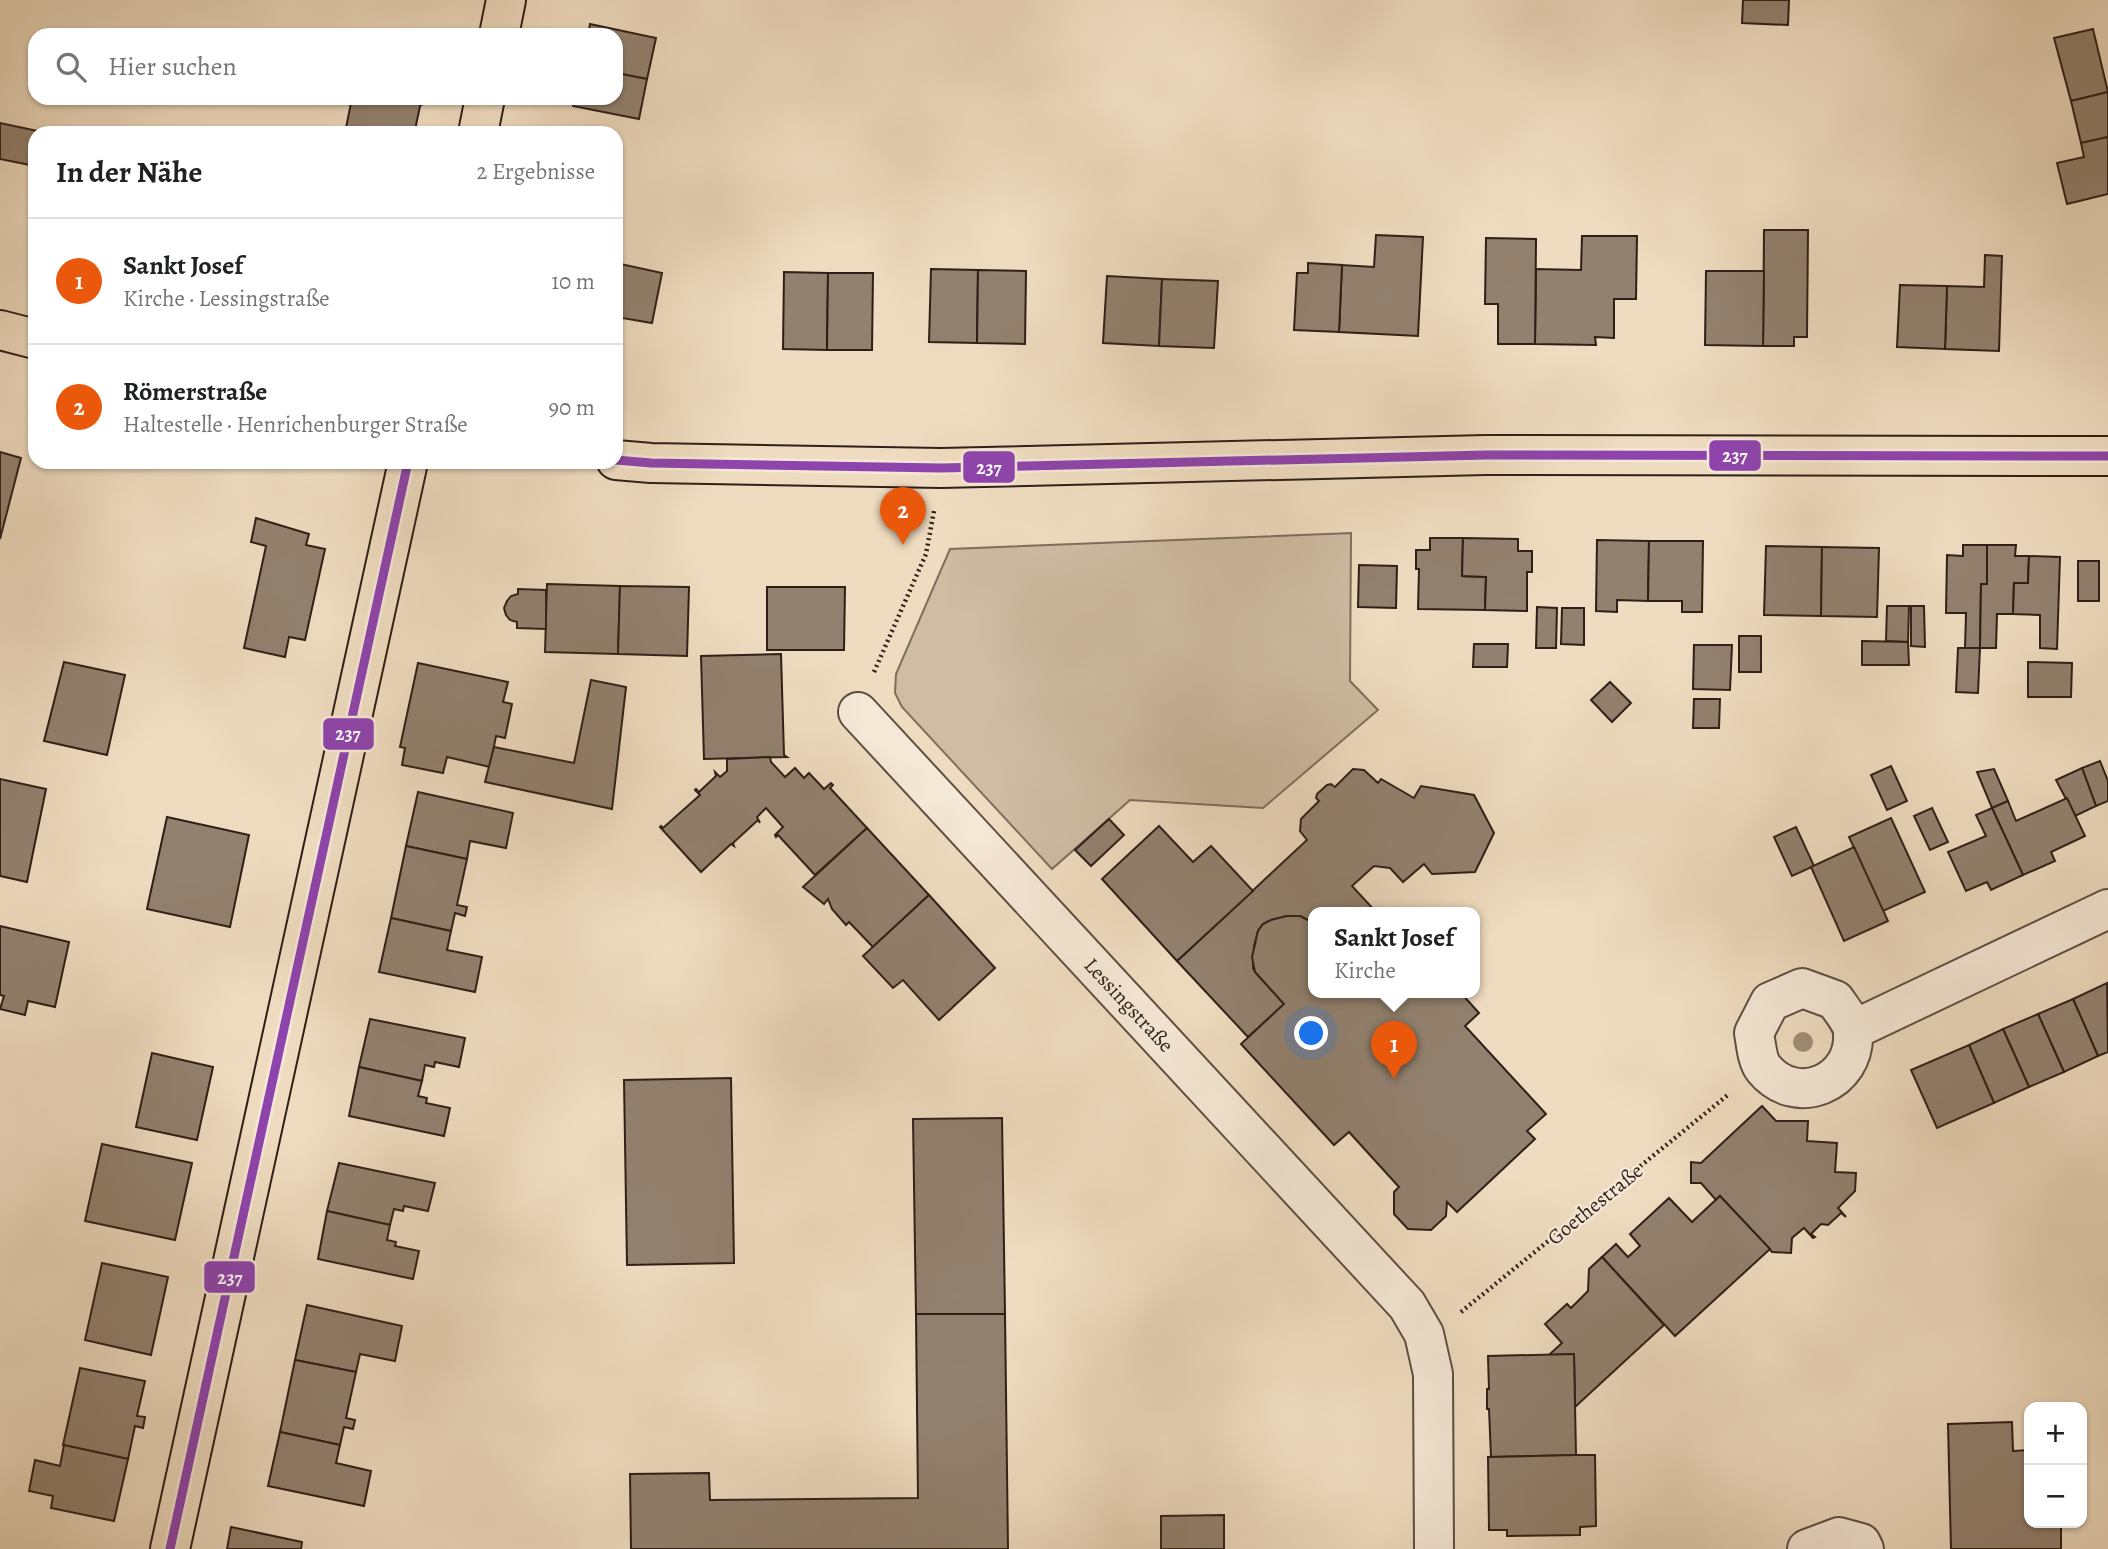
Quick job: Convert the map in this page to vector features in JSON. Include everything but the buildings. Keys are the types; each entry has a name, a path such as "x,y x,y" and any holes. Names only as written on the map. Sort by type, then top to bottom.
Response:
{"main road":[{"path":"500,28 506,0"},
{"path":"479,126 484,105"},
{"path":"0,330 28,337"},
{"path":"623,461 941,468 1486,455 2108,456"},
{"path":"170,1549 406,469"}],"street":[{"name":"Lessingstraße","path":"858,712 1407,1305 1424,1334 1433,1374 1434,1549"},
{"path":"1853,1030 2108,909"},
{"path":"1802,988 1835,1000 1853,1030 1850,1057 1834,1080 1809,1089 1782,1085 1762,1067 1754,1033 1770,1002 1802,988"},
{"path":"1807,1549 1839,1537 1861,1543 1864,1549"}],"path":[{"path":"858,712 926,554 941,468"},
{"name":"Goethestraße","path":"1424,1334 1445,1326 1762,1067"}],"shaded area":[{"path":"1351,533 1350,681 1378,710 1263,808 1130,800 1052,869 902,707 895,693 896,674 950,549"}],"transit line":[{"name":"237","path":"623,461 941,468 1486,455 2108,456"},
{"name":"237","path":"170,1549 406,469"}],"place":[{"name":"Römerstraße","path":"903,545"},
{"name":"Sankt Josef","path":"1394,1079"}]}
